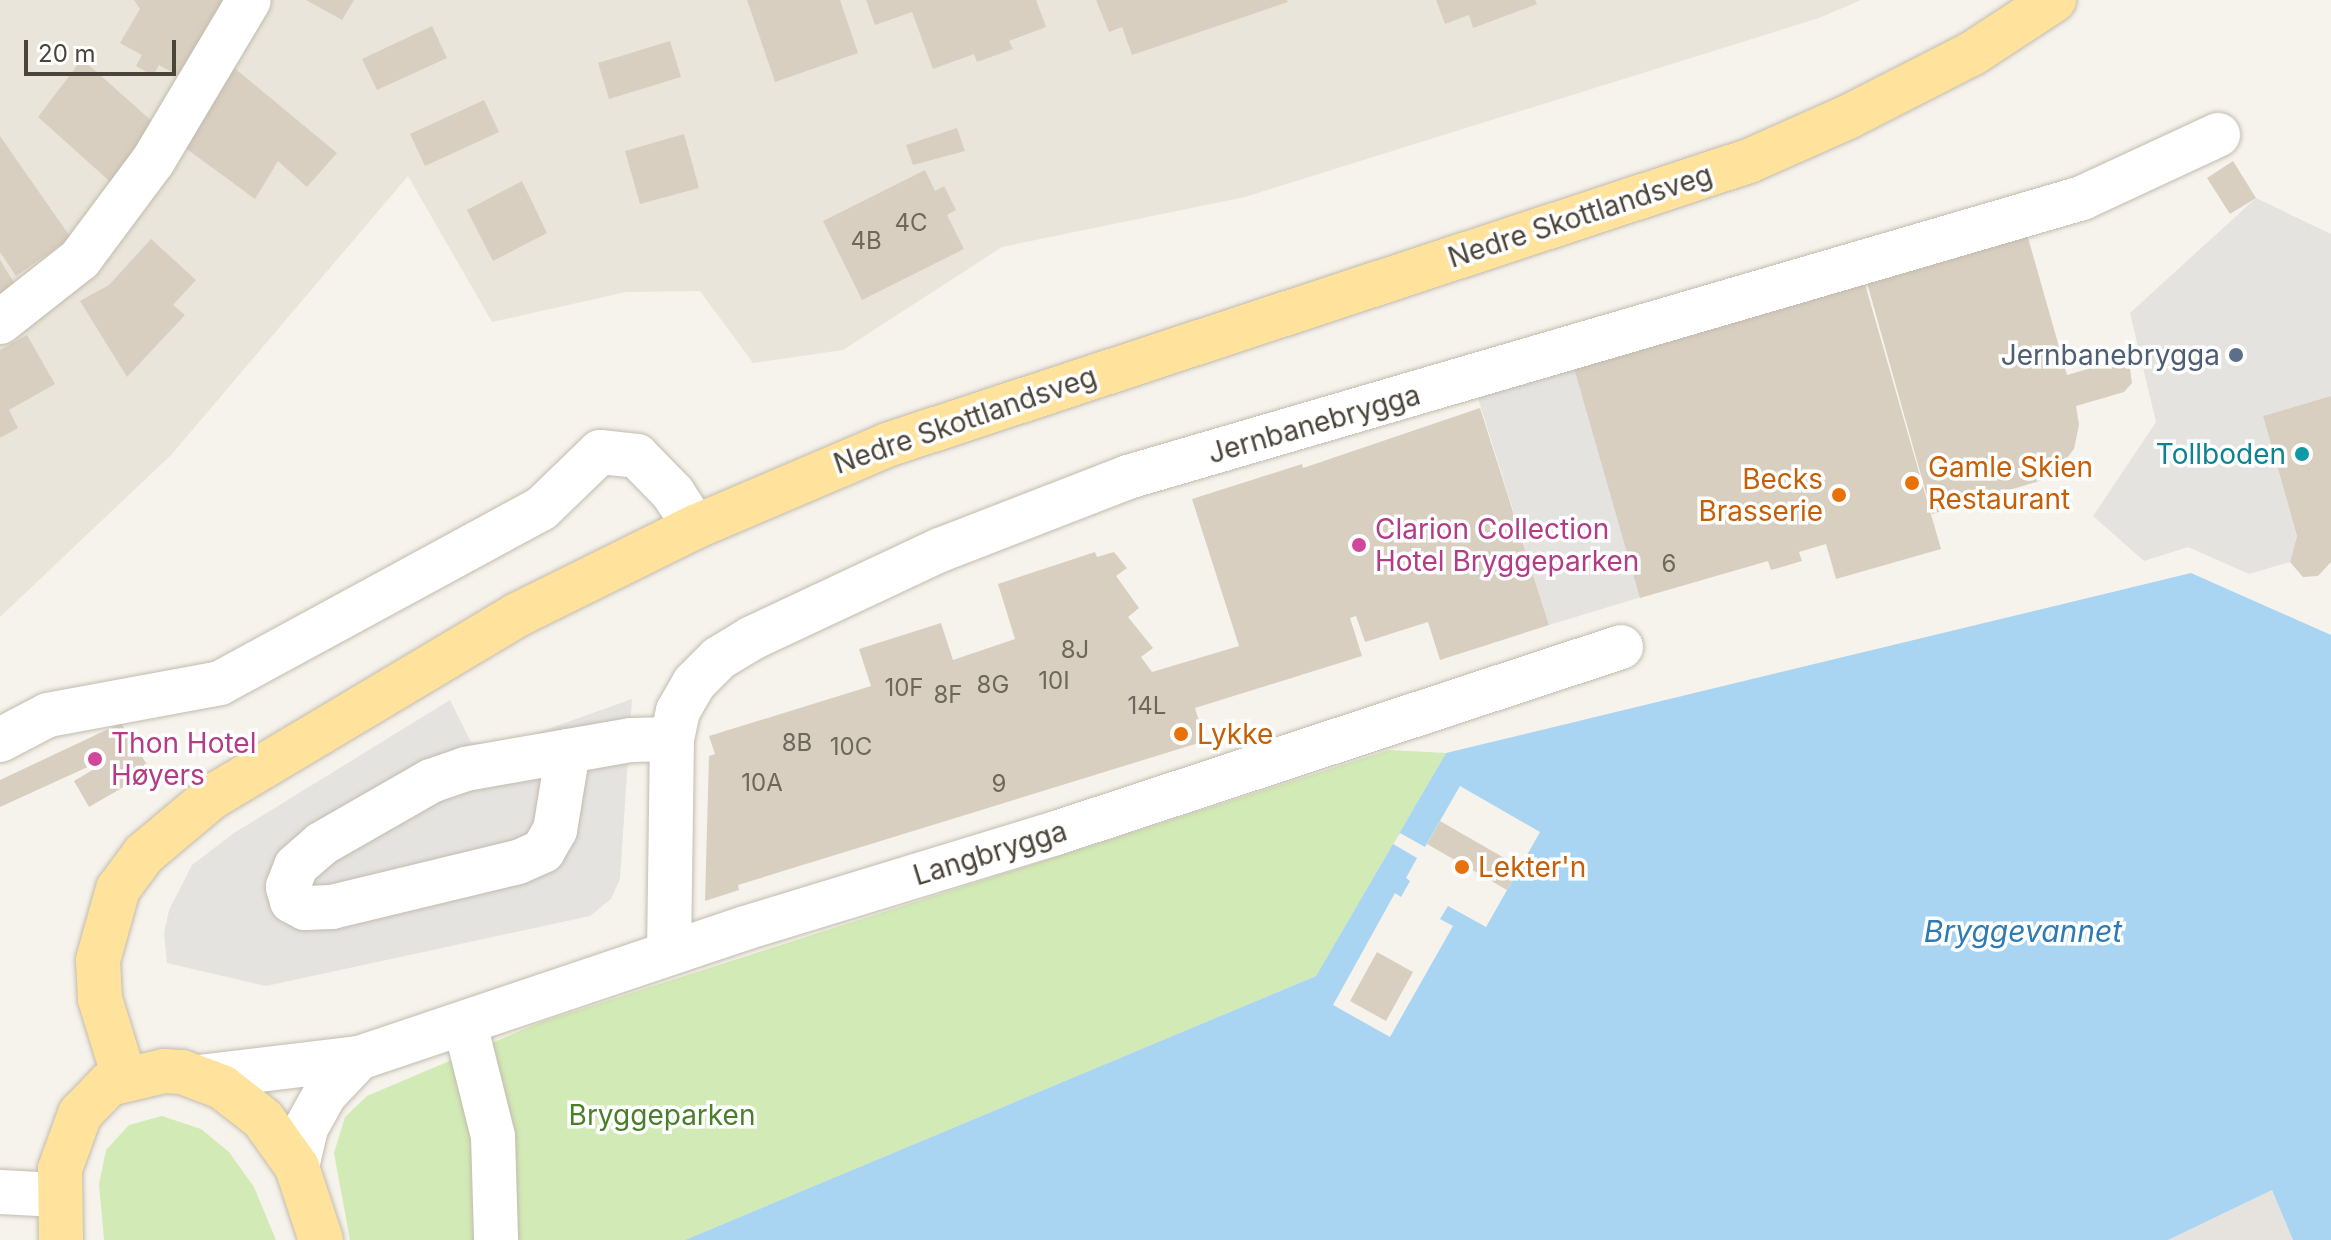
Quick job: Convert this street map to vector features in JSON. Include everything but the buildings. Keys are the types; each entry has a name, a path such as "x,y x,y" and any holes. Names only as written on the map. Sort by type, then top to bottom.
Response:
{"main road":[{"name":"Nedre Skottlandsveg","path":"124,1077 100,999 98,960 118,889 160,838 212,797 517,615 801,478 998,406 1749,161 1973,53 2054,0"},
{"path":"61,1240 58,1195 65,1148 75,1122 90,1101 124,1077 164,1071 200,1077 253,1109 297,1167 321,1240"}],"street":[{"path":"0,322 80,259 153,161 249,0"},
{"name":"Jernbanebrygga","path":"669,953 672,739 678,711 694,683 719,658 998,528 1128,477 2082,198 2218,135"},
{"path":"0,740 48,715 220,683 541,509 600,452 637,456 673,493 695,527"},
{"name":"Langbrygga","path":"200,1077 359,1058 669,953 1303,753 1621,647"},
{"path":"568,751 555,830 543,851 518,862 332,907 305,908 292,901 288,887 296,866 321,844 431,781 465,769 568,751 672,739"},
{"path":"465,1024 493,1136 496,1240"},
{"name":"Langbrygga","path":"297,1167 306,1128 325,1094 359,1058"},
{"path":"0,1192 58,1195"}],"shaded area":[{"path":"0,0 1861,0 1819,18 1245,197 1002,247 843,350 753,363 700,291 626,292 492,322 408,176 171,455 0,617"},
{"name":"Jernbanebrygga","path":"2256,198 2331,234 2331,396 2263,416 2297,536 2290,562 2249,574 2188,547 2144,561 2093,516 2156,422 2130,313"},
{"path":"1580,365 1645,596 1549,625 1477,395"},
{"path":"632,699 620,879 611,899 590,916 266,986 167,963 164,933 169,910 192,865 234,833 450,700 471,742 506,744"},
{"path":"2272,1190 2293,1240 2168,1240"}],"green space":[{"name":"Bryggeparken","path":"1389,750 1446,753 1316,976 685,1240 350,1240 334,1153 345,1117 367,1096 541,1022"},
{"path":"162,1116 201,1129 229,1152 254,1187 276,1240 104,1240 99,1184 106,1150 129,1125"}],"water":[{"name":"Bryggevannet","path":"2191,573 2331,635 2331,1240 2293,1240 2272,1190 2168,1240 685,1240 1316,976 1446,753"}],"pier":[{"path":"1460,786 1540,832 1486,927 1448,906 1440,919 1453,926 1390,1037 1333,1005 1395,893 1401,897 1410,881 1406,878 1417,858 1393,844 1400,833 1425,847"}],"place":[{"name":"Jernbanebrygga","path":"2236,355"},
{"name":"Tollboden","path":"2302,454"},
{"name":"Gamle Skien Restaurant","path":"1912,483"},
{"name":"Becks Brasserie","path":"1839,495"},
{"name":"Clarion Collection Hotel Bryggeparken","path":"1359,545"},
{"name":"Lykke","path":"1181,734"},
{"name":"Thon Hotel Høyers","path":"95,759"},
{"name":"Lekter'n","path":"1462,867"}]}
